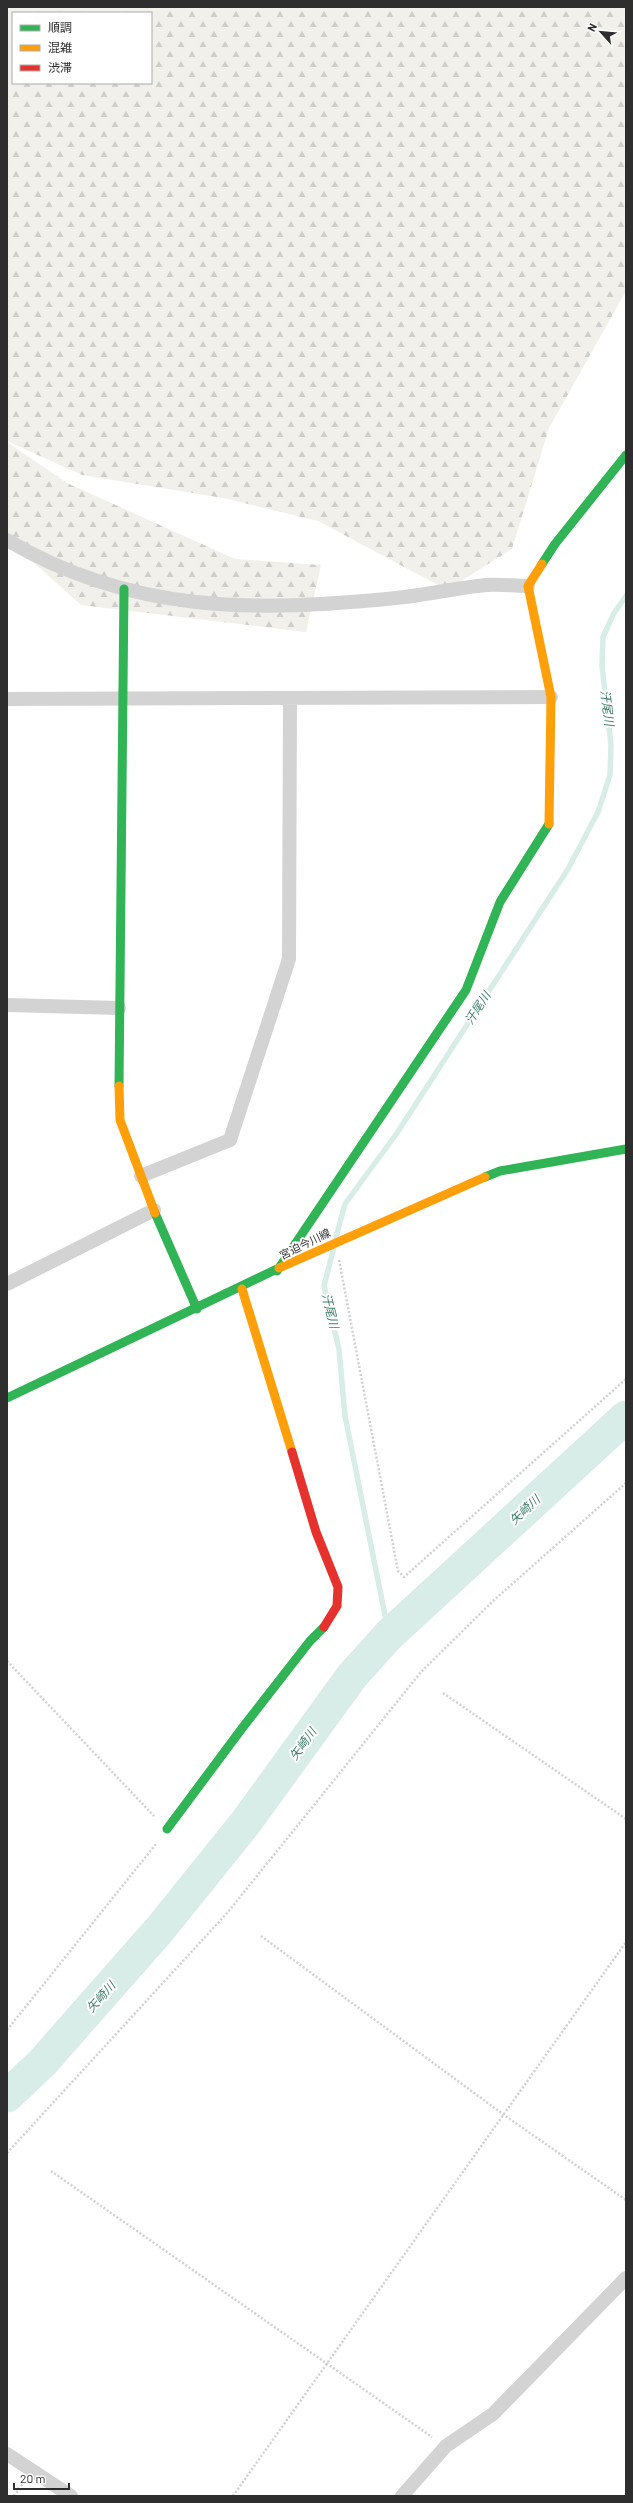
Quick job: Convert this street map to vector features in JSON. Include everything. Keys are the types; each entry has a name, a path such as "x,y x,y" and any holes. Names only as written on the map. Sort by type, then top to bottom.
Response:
{"street":[{"path":"277,1271 466,990 500,902 550,824 551,697 528,586 555,544 626,455"},
{"path":"7,540 76,574 124,589 183,602 233,606 286,607 402,597 487,585 528,586"},
{"path":"124,589 119,1008 120,1120 154,1210 197,1310"},
{"path":"7,699 551,697"},
{"path":"142,1176 230,1140 290,959 290,698"},
{"path":"7,1005 119,1008"},
{"name":"宮迫今川線","path":"7,1398 197,1310 335,1242 500,1171 626,1149"},
{"path":"7,1284 154,1210"},
{"path":"167,1829 252,1715 310,1640 326,1624 338,1606 338,1587 316,1532 242,1288"},
{"path":"402,2496 446,2446 493,2414 626,2278"},
{"path":"7,2454 71,2496"}],"path":[{"path":"335,1242 398,1571 404,1577 626,1379"},
{"path":"7,2153 228,1912 421,1672 492,1600 626,1483"},
{"path":"7,1661 167,1829 7,2030"},
{"path":"443,1693 626,1819"},
{"path":"261,1936 504,2115 626,2200"},
{"path":"233,2496 626,1942"},
{"path":"51,2171 326,2364 446,2446"}],"green space":[{"path":"7,7 626,7 626,291 549,428 512,549 447,590 318,521 223,498 82,475 7,441"},
{"path":"7,442 67,483 235,559 321,565 306,632 81,605 7,539"}],"waterway":[{"name":"汗尾川","path":"336,1237 345,1204 397,1133 568,869 598,812 610,775 611,745 602,666 603,637 614,613 626,596"},
{"path":"334,1247 324,1286 339,1349 345,1416 389,1635"},
{"name":"矢崎川","path":"7,2096 42,2063 160,1929 246,1822 352,1676 389,1635 626,1417"}],"traffic: fast":[{"path":"542,564 555,544 626,455"},
{"path":"119,1086 124,589"},
{"path":"277,1271 466,990 500,902 549,824"},
{"path":"485,1177 500,1171 626,1149"},
{"path":"155,1213 197,1309"},
{"path":"7,1398 279,1268"},
{"path":"167,1829 243,1727 310,1641 324,1627"}],"traffic: slow":[{"path":"542,564 528,586 551,697 549,824"},
{"path":"119,1086 120,1120 155,1213"},
{"path":"279,1268 485,1177"},
{"path":"242,1289 292,1452"}],"traffic: jam":[{"path":"292,1452 316,1532 338,1587 337,1606 324,1627"}]}
